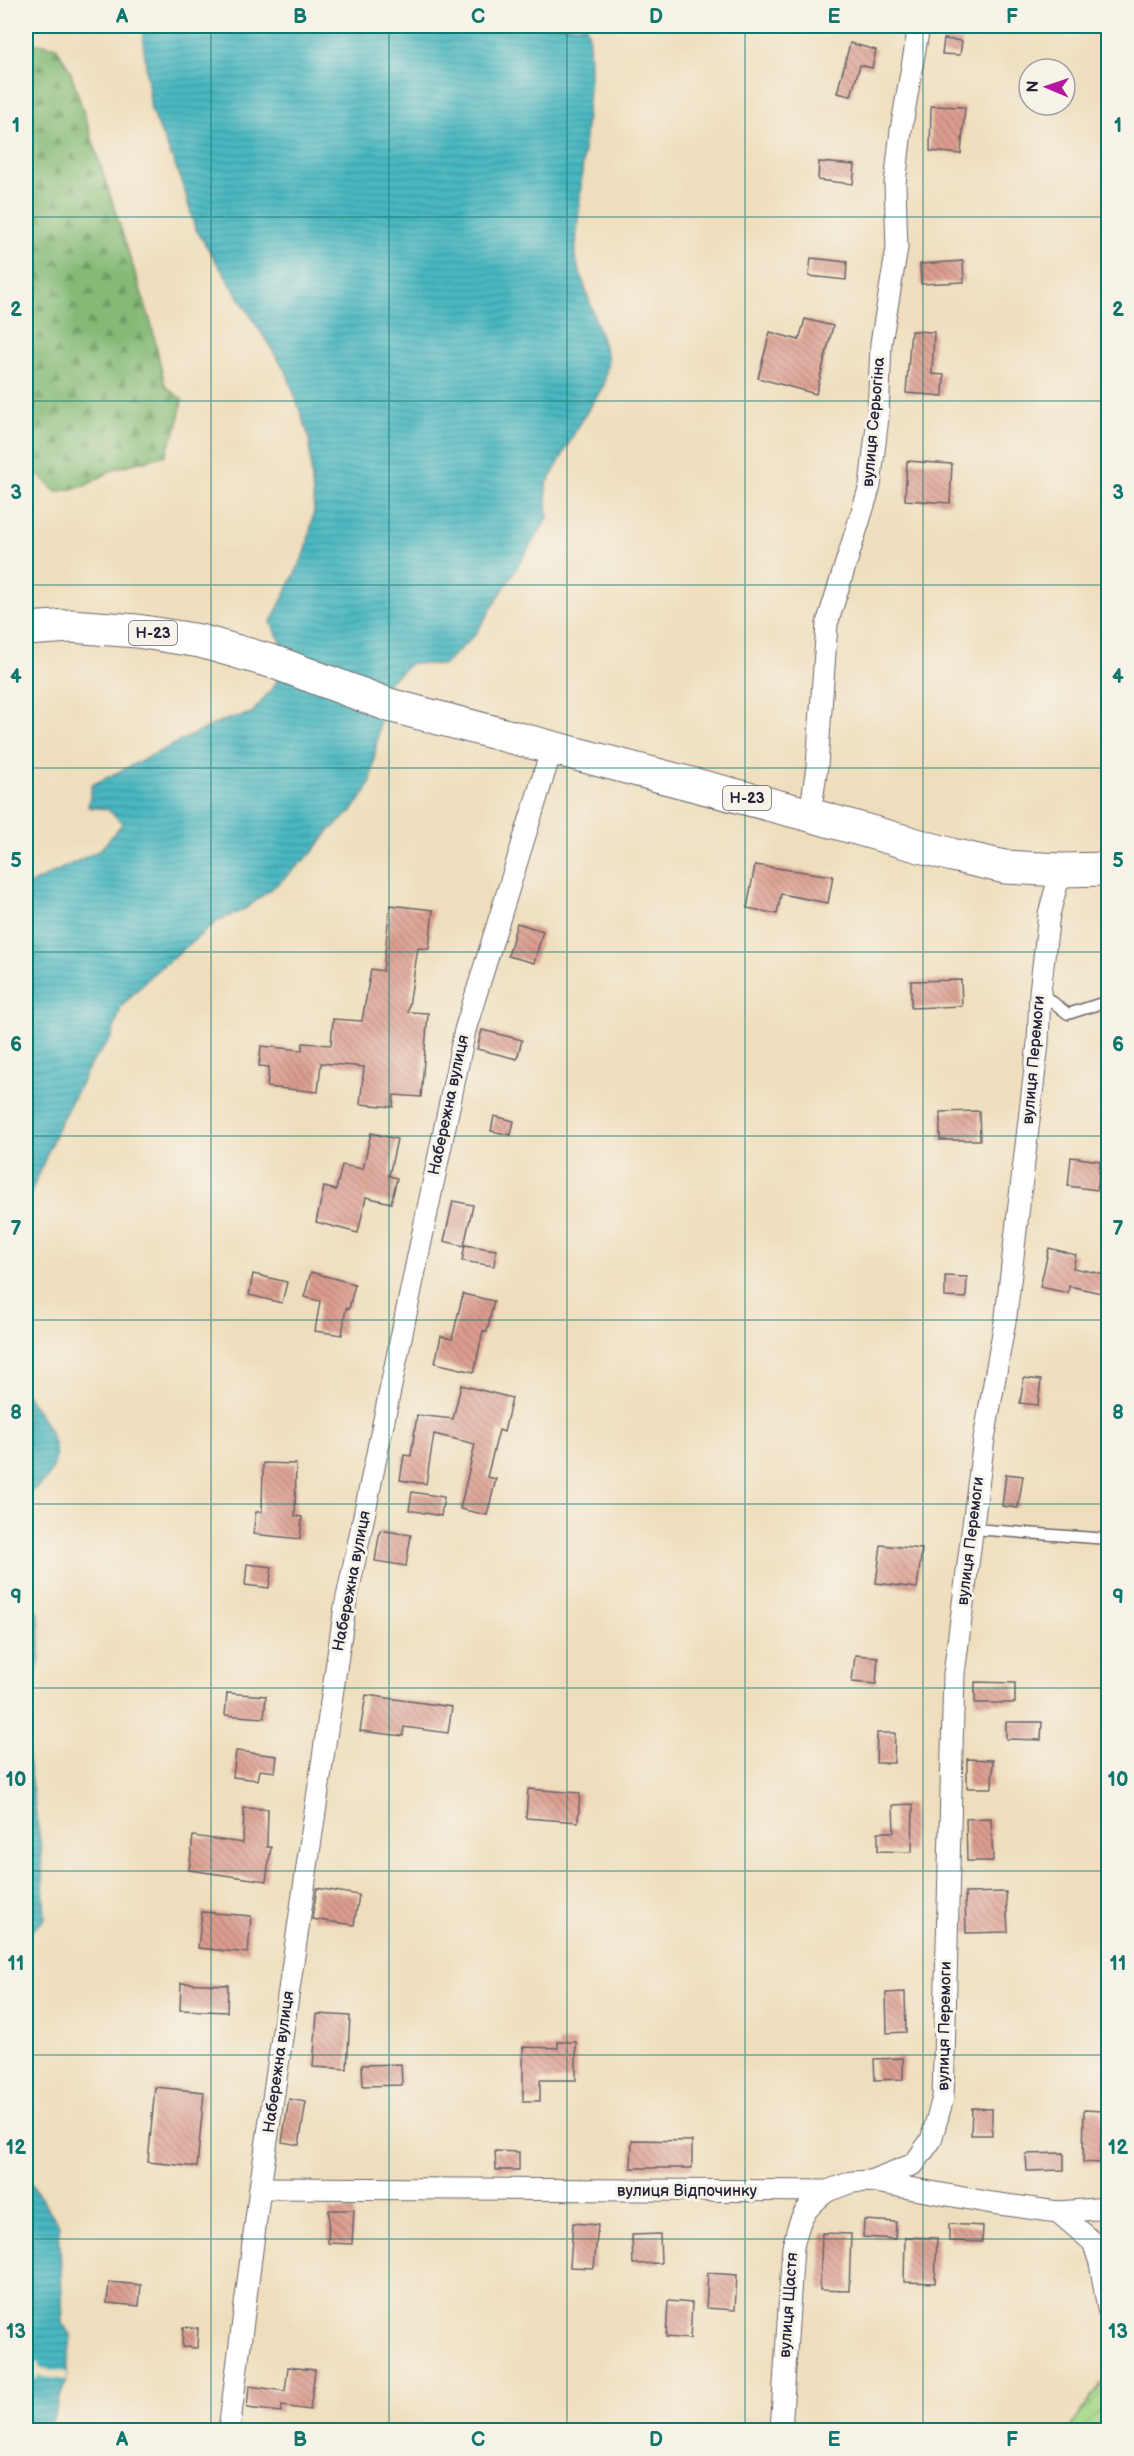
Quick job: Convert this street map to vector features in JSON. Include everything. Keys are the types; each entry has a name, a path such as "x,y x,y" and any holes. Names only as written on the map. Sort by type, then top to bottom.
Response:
{"main road":[{"name":"Н-23","path":"26,629 71,626 137,631 200,641 277,663 389,705 810,815 952,855 1005,867 1061,870 1108,869"}],"street":[{"name":"вулиця Серьогіна","path":"810,815 827,624 870,486 878,417 881,343 897,248 895,184 901,130 919,26"},
{"name":"Набережна вулиця","path":"229,2430 260,2188 345,1607 465,1030 552,748"},
{"name":"вулиця Перемоги","path":"870,2181 914,2164 931,2140 943,2098 954,1674 984,1438 1006,1316 1038,1043 1040,992 1049,914 1061,870"},
{"name":"вулиця Відпочинку","path":"260,2188 827,2192 852,2182 870,2181 992,2203 1058,2212 1108,2208"},
{"name":"вулиця Щастя","path":"781,2430 793,2247 798,2224 805,2209 827,2192"},
{"path":"1058,2212 1093,2242 1100,2263 1108,2309"}],"lane":[{"path":"1040,992 1068,1014 1108,1001"},
{"path":"972,1529 1108,1539"}],"green space":[{"path":"26,44 56,47 70,70 151,323 165,386 182,399 178,424 165,455 114,469 85,486 56,492 26,463"},
{"path":"1108,2374 1108,2430 1069,2430"}],"water":[{"path":"144,26 586,26 589,36 590,77 575,257 608,359 604,385 581,421 546,486 548,517 475,635 443,665 411,663 388,683 381,711 371,781 352,811 329,831 312,853 280,882 245,909 218,921 149,977 121,1007 111,1038 90,1065 58,1127 26,1205 26,886 100,850 123,823 107,809 88,807 92,785 221,721 252,713 276,684 283,656 280,640 271,622 306,551 314,511 309,437 287,373 195,228 182,181 151,110 143,39"},
{"path":"26,1394 50,1433 55,1454 54,1465 49,1475 26,1498"},
{"path":"26,1594 39,1615 40,1657 26,1718"},
{"path":"26,1747 41,1849 45,1919 26,1936"},
{"path":"26,2176 59,2225 63,2323 71,2337 66,2380 49,2430 26,2430"}],"pier":[{"path":"27,2361 39,2363 39,2368 67,2372 66,2380 38,2376 37,2379 26,2378"}],"building":[{"path":"944,39 962,41 960,55 942,54"},
{"path":"850,43 876,50 872,68 860,65 851,96 837,93"},
{"path":"931,106 965,107 961,154 930,151"},
{"path":"819,162 855,165 853,184 818,180"},
{"path":"811,258 847,262 846,280 809,276"},
{"path":"963,261 964,282 921,284 920,264"},
{"path":"805,319 833,326 816,394 758,378 770,332 799,340"},
{"path":"911,331 934,332 932,374 944,375 943,396 906,393"},
{"path":"907,461 952,464 950,503 905,500"},
{"path":"755,865 833,876 828,903 781,894 777,914 747,908"},
{"path":"390,905 433,910 429,949 418,948 408,1012 428,1013 421,1097 394,1095 393,1107 360,1104 364,1067 321,1063 318,1092 267,1087 269,1067 259,1066 261,1046 302,1050 303,1043 331,1045 333,1019 362,1021 371,969 383,971"},
{"path":"517,923 543,931 534,963 508,956"},
{"path":"961,980 962,1006 911,1008 911,981"},
{"path":"482,1030 522,1040 517,1059 477,1049"},
{"path":"979,1111 980,1140 940,1140 940,1112"},
{"path":"494,1116 514,1121 511,1135 491,1131"},
{"path":"371,1133 397,1139 389,1176 397,1178 391,1203 366,1197 358,1233 316,1222 324,1187 336,1190 342,1165 363,1169"},
{"path":"1071,1157 1100,1161 1097,1190 1068,1186"},
{"path":"453,1201 473,1205 464,1246 444,1241"},
{"path":"465,1245 496,1250 494,1266 462,1261"},
{"path":"1049,1248 1076,1255 1073,1268 1108,1275 1106,1294 1069,1286 1068,1293 1040,1287"},
{"path":"311,1272 355,1284 349,1309 346,1308 342,1335 315,1331 320,1301 304,1297"},
{"path":"253,1274 287,1282 282,1303 249,1295"},
{"path":"945,1276 967,1277 966,1298 945,1297"},
{"path":"463,1294 494,1301 487,1332 483,1331 474,1372 435,1363 441,1336 452,1339"},
{"path":"1024,1378 1041,1380 1038,1405 1020,1403"},
{"path":"461,1385 512,1398 504,1432 499,1430 487,1477 496,1479 487,1515 460,1509 475,1444 434,1434 426,1484 400,1480 404,1455 411,1456 417,1415 453,1419"},
{"path":"263,1463 296,1464 295,1516 302,1517 300,1539 253,1534 256,1512 262,1512"},
{"path":"1006,1474 1023,1476 1018,1508 1002,1506"},
{"path":"412,1492 444,1497 441,1516 409,1510"},
{"path":"380,1530 411,1535 406,1566 375,1561"},
{"path":"881,1545 922,1549 917,1588 876,1583"},
{"path":"247,1564 272,1567 269,1588 245,1585"},
{"path":"855,1655 878,1657 876,1684 852,1682"},
{"path":"975,1682 1015,1683 1015,1703 975,1703"},
{"path":"227,1693 266,1696 264,1718 225,1715"},
{"path":"366,1695 452,1707 448,1733 404,1727 403,1736 360,1731"},
{"path":"1006,1722 1042,1722 1041,1740 1006,1739"},
{"path":"877,1733 895,1733 894,1763 876,1763"},
{"path":"236,1751 277,1756 275,1772 260,1770 258,1780 233,1777"},
{"path":"967,1759 993,1760 992,1788 967,1788"},
{"path":"528,1789 580,1793 578,1822 526,1818"},
{"path":"913,1804 912,1852 878,1851 878,1832 894,1832 893,1805"},
{"path":"244,1808 268,1809 267,1847 271,1847 266,1881 189,1870 193,1836 243,1843"},
{"path":"991,1818 993,1861 967,1861 966,1819"},
{"path":"317,1888 359,1895 354,1925 312,1919"},
{"path":"1006,1892 1008,1932 966,1933 965,1893"},
{"path":"202,1912 251,1916 248,1953 198,1948"},
{"path":"181,1983 228,1985 227,2012 180,2010"},
{"path":"905,1992 906,2032 887,2033 886,1993"},
{"path":"317,2014 350,2016 347,2069 313,2067"},
{"path":"558,2042 576,2042 576,2080 540,2080 540,2101 523,2101 523,2047 558,2048"},
{"path":"903,2058 903,2079 875,2080 874,2059"},
{"path":"401,2064 402,2085 363,2086 362,2065"},
{"path":"155,2087 204,2092 197,2167 148,2162"},
{"path":"289,2099 306,2102 299,2145 282,2142"},
{"path":"972,2108 992,2109 992,2135 971,2135"},
{"path":"1084,2110 1102,2111 1100,2163 1083,2162"},
{"path":"632,2140 692,2141 692,2168 631,2168"},
{"path":"495,2151 519,2152 519,2170 496,2170"},
{"path":"1064,2153 1064,2170 1027,2171 1026,2154"},
{"path":"329,2210 354,2210 352,2244 328,2243"},
{"path":"864,2220 896,2222 895,2239 863,2237"},
{"path":"573,2223 598,2225 594,2268 570,2267"},
{"path":"949,2224 983,2226 982,2242 949,2241"},
{"path":"822,2233 851,2234 849,2291 820,2290"},
{"path":"660,2234 661,2263 633,2264 632,2235"},
{"path":"905,2237 937,2238 935,2283 904,2282"},
{"path":"708,2273 737,2275 735,2310 706,2308"},
{"path":"109,2282 141,2285 139,2306 107,2303"},
{"path":"668,2301 692,2303 690,2339 666,2337"},
{"path":"183,2327 198,2328 197,2348 182,2347"},
{"path":"288,2367 315,2370 310,2410 282,2406 281,2412 247,2408 249,2386 285,2391"}]}
